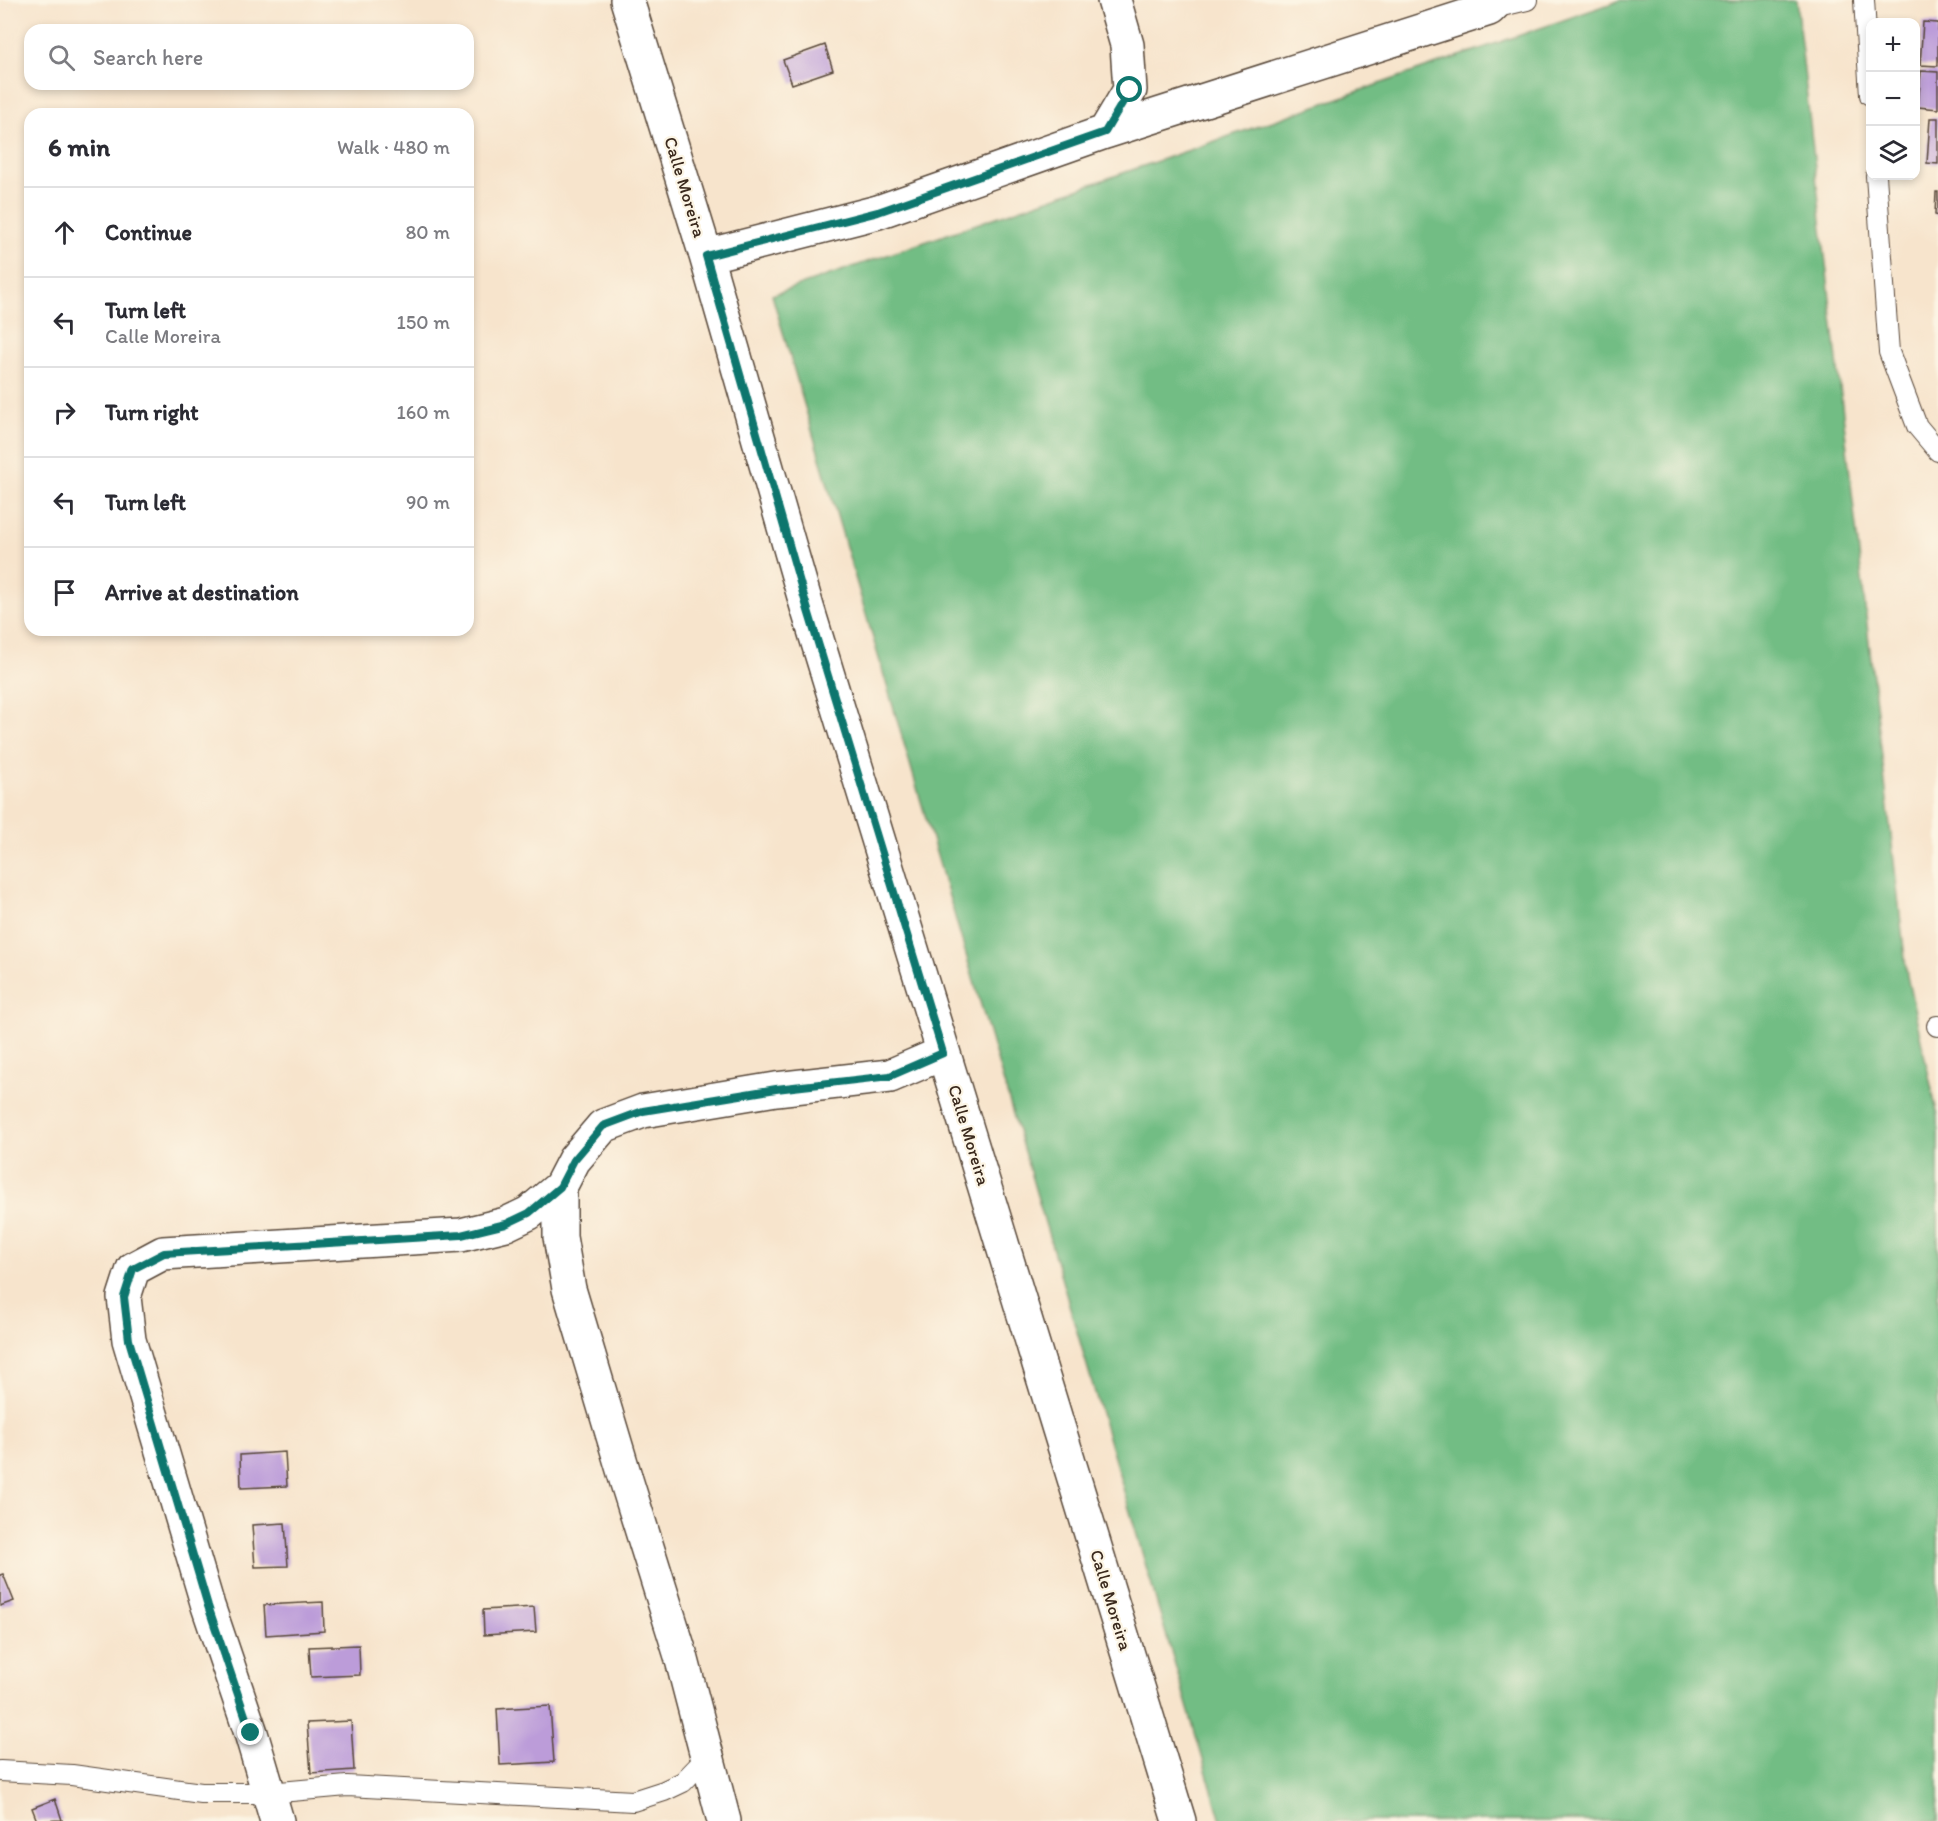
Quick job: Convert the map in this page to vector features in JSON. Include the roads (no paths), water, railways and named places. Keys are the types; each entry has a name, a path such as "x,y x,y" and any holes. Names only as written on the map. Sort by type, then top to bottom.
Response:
{"street":[{"name":"Calle Moreira","path":"627,0 706,256 807,607 1179,1821"},
{"path":"1105,132 1130,90 1127,45 1114,0"},
{"path":"706,256 878,212 1105,132 1493,4"},
{"path":"273,1807 251,1733 208,1606 129,1340 124,1297 133,1269 164,1253 461,1235 506,1224 529,1213 560,1187 574,1160 603,1126 643,1111 776,1089 890,1076 943,1053"},
{"path":"560,1187 560,1237 569,1289 681,1656 724,1821"}],"lane":[{"path":"1493,4 1527,0"},
{"path":"1864,0 1869,72"},
{"path":"1876,180 1889,352 1917,426 1938,451"},
{"path":"0,1770 72,1775 201,1793 273,1807 347,1786 633,1801 683,1782 707,1757"}]}
